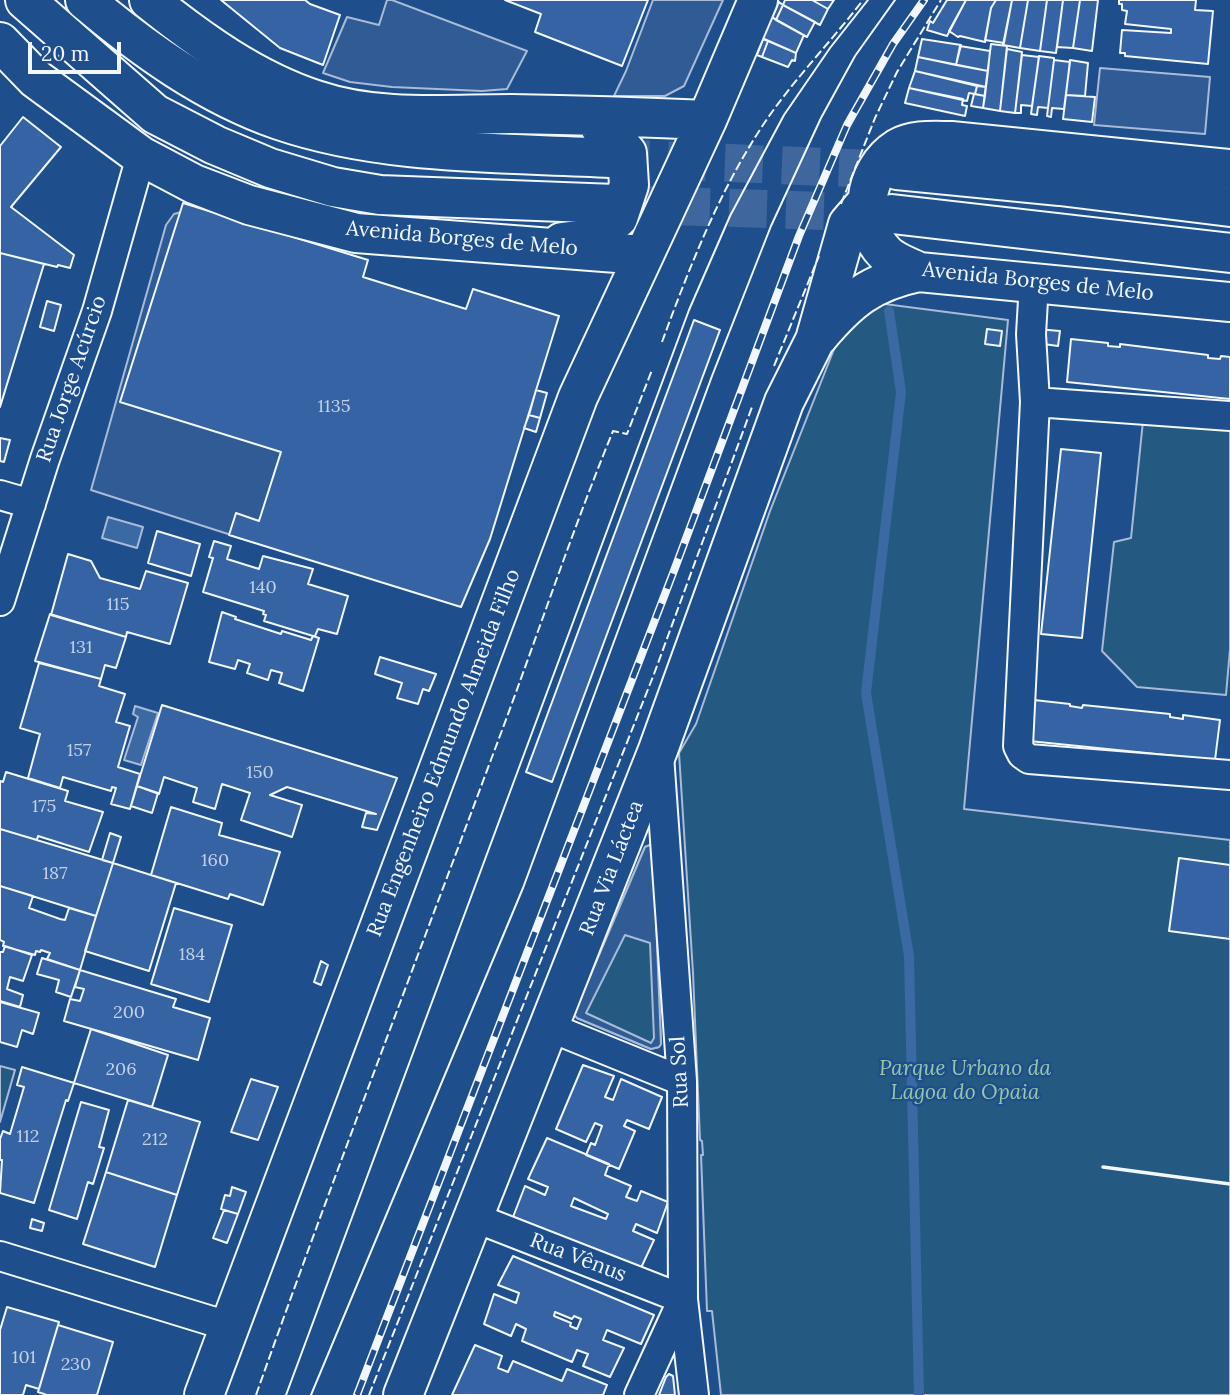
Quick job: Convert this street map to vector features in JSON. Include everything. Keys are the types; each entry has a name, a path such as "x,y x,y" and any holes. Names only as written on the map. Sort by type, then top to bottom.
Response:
{"street":[{"name":"Avenida Borges de Melo","path":"25,0 155,114 215,145 270,168 333,187 380,195 615,204"},
{"path":"85,0 166,63 245,107 280,121 351,139 419,147 611,158"},
{"path":"149,0 197,38 260,75 316,100 377,114 581,115 707,120"},
{"name":"Rua Engenheiro Edmundo Almeida Filho","path":"204,1395 578,397 707,120 758,0"},
{"name":"Avenida Borges de Melo","path":"0,42 36,79 141,156 194,184 249,205 356,233 643,255"},
{"path":"538,245 593,238 618,218 629,185 626,153 613,136 581,115"},
{"path":"1230,169 951,141 922,141 899,148 883,161 863,218 1230,253"},
{"name":"Rua Jorge Acúrcio","path":"0,601 97,311 141,156"},
{"path":"897,170 1230,207"},
{"name":"Avenida Borges de Melo","path":"863,218 867,220 874,238 886,254 919,272 1230,302"},
{"name":"Rua Via Láctea","path":"403,1395 658,750 784,402 815,340 863,218"},
{"name":"Rua Via Láctea","path":"815,340 835,316 856,298 884,281 919,272"},
{"path":"1034,283 1031,334 1035,402 1018,746 1022,754 1037,760 1230,775"},
{"path":"1035,402 1230,416"},
{"path":"0,495 31,504"},
{"name":"Rua Sol","path":"658,750 682,1082 683,1298 694,1395"},
{"path":"550,1027 682,1082"},
{"name":"Rua Vênus","path":"473,1217 683,1298"},
{"path":"0,1256 228,1326"},
{"path":"639,1395 683,1298"}],"green space":[{"name":"Parque Urbano da Lagoa do Opaia","path":"877,303 1008,320 964,809 1230,840 1230,1395 721,1395 712,1311 707,1311 703,1155 700,1140 679,753 696,724 770,511 840,334"},
{"path":"1143,421 1230,428 1230,649 1226,695 1137,687 1102,651 1114,542 1131,538"},
{"path":"650,845 655,894 661,1044 651,1049 577,1018 574,1014 645,847"},
{"path":"0,1066 15,1070 0,1122"}],"shaded area":[{"path":"387,0 527,51 507,89 482,91 392,87 350,82 323,73 347,17 379,25"},
{"path":"653,0 723,0 684,86 665,96 614,96 626,71"},
{"path":"1100,68 1210,77 1205,134 1094,125"},
{"path":"189,210 344,252 253,542 91,490 166,225 174,214"},
{"path":"108,517 143,527 137,548 102,538"},
{"path":"135,706 158,713 141,765 124,760 138,717 133,714"},
{"path":"652,846 661,1044 651,1049 577,1018 574,1014 645,847","holes":["625,935 650,943 654,1038 651,1043 586,1013"]}],"building":[{"path":"221,0 305,0 340,15 323,65 280,48"},
{"path":"505,0 648,0 622,66 535,32 541,14"},
{"path":"785,0 812,0 828,9 820,25 783,5"},
{"path":"812,0 834,0 828,9"},
{"path":"947,0 966,0 947,36 927,30 930,21 933,23"},
{"path":"966,0 996,0 991,8 985,42 958,37 949,31"},
{"path":"996,0 1012,0 1004,43 985,40 991,8"},
{"path":"1012,0 1028,0 1020,48 1003,45"},
{"path":"1028,0 1047,0 1040,51 1020,48"},
{"path":"1047,0 1063,0 1056,53 1040,51"},
{"path":"1063,0 1080,0 1073,48 1057,47"},
{"path":"1080,0 1098,0 1092,51 1073,48"},
{"path":"1119,0 1196,0 1195,10 1213,11 1208,64 1125,56 1125,53 1120,53 1122,30 1171,33 1171,29 1125,24 1127,11 1122,10"},
{"path":"779,2 783,5 776,20 772,17"},
{"path":"783,5 815,22 807,37 776,20"},
{"path":"770,16 804,35 796,53 762,38"},
{"path":"763,39 768,41 762,57 757,55"},
{"path":"922,39 961,45 956,65 918,57"},
{"path":"768,41 796,53 795,61 792,60 788,67 762,57"},
{"path":"991,44 1007,46 1000,111 983,108"},
{"path":"960,46 990,51 988,71 956,65"},
{"path":"1007,49 1022,52 1015,113 1000,111"},
{"path":"1022,55 1039,57 1032,106 1021,105 1021,113 1015,113"},
{"path":"1039,56 1054,60 1048,108 1038,107 1037,115 1031,114"},
{"path":"918,57 988,71 986,87 915,71"},
{"path":"1054,60 1070,62 1064,109 1052,108 1051,117 1047,116"},
{"path":"1070,60 1088,63 1085,96 1066,95"},
{"path":"915,71 977,86 975,94 969,93 967,101 909,88"},
{"path":"977,86 986,87 985,96 975,94"},
{"path":"909,88 963,99 962,105 967,106 965,116 905,103"},
{"path":"974,94 985,96 983,108 971,106"},
{"path":"1066,95 1095,97 1092,122 1063,119"},
{"path":"23,117 61,147 11,207 74,255 70,268 0,253 0,146"},
{"path":"183,203 368,260 363,277 466,309 473,289 559,316 490,539 461,607 229,535 236,513 259,521 281,452 120,402"},
{"path":"0,253 44,264 0,407"},
{"path":"47,301 61,305 54,331 40,327"},
{"path":"694,320 720,330 552,782 526,772"},
{"path":"987,329 1002,331 1000,346 985,344"},
{"path":"1037,329 1060,331 1058,346 1036,343"},
{"path":"1071,339 1108,343 1108,346 1120,347 1120,344 1208,355 1208,358 1230,357 1230,399 1067,382"},
{"path":"536,390 547,393 540,418 529,415"},
{"path":"529,415 540,418 536,432 524,428"},
{"path":"0,438 10,440 4,462 0,461"},
{"path":"1061,449 1101,453 1082,638 1041,634"},
{"path":"157,531 200,544 191,576 148,563"},
{"path":"214,541 231,546 227,559 259,569 263,556 313,569 308,584 348,596 337,634 318,629 313,636 264,621 264,611 203,592 213,558 209,557"},
{"path":"68,554 91,561 100,578 140,589 146,571 188,583 170,644 127,632 126,637 51,615"},
{"path":"222,612 281,634 282,631 311,640 313,636 319,638 303,691 279,683 282,673 271,670 268,680 247,673 250,664 238,660 235,669 209,662"},
{"path":"50,614 126,637 116,668 105,665 101,679 35,661"},
{"path":"380,657 436,674 429,691 423,689 418,704 397,698 402,683 375,674"},
{"path":"39,663 101,679 99,686 125,694 116,722 130,726 118,767 140,774 130,809 111,804 116,788 112,787 111,791 63,777 60,788 28,778 40,734 20,728"},
{"path":"1034,700 1082,708 1083,705 1170,714 1170,717 1183,719 1183,715 1220,720 1215,760 1029,741"},
{"path":"162,705 397,778 377,830 362,827 366,813 376,814 287,787 270,795 302,805 292,837 241,820 250,793 222,784 215,809 193,802 197,788 164,777 159,794 137,786"},
{"path":"6,772 68,791 65,801 103,812 89,852 38,836 37,840 0,829 0,781 3,782"},
{"path":"137,786 158,793 152,813 131,806"},
{"path":"171,807 222,823 219,835 280,852 263,905 230,894 228,899 151,875"},
{"path":"0,829 113,863 96,916 0,886"},
{"path":"110,833 121,837 113,863 102,860"},
{"path":"1179,858 1230,865 1230,939 1169,931"},
{"path":"113,863 176,883 149,971 85,951"},
{"path":"0,886 33,896 29,908 60,919 65,920 69,908 96,916 80,970 47,959 50,953 41,950 36,951 35,955 3,946 4,942 0,940"},
{"path":"174,908 232,925 209,1002 151,984"},
{"path":"5,946 32,955 23,981 10,977 7,989 23,995 20,1007 0,1001 0,952 3,952"},
{"path":"42,958 80,970 71,997 56,992 59,980 37,974"},
{"path":"321,961 328,965 321,985 314,982"},
{"path":"80,970 176,999 173,1007 210,1018 198,1060 64,1021 70,999 80,1001 84,989 75,987"},
{"path":"0,1002 39,1013 33,1034 22,1030 17,1047 0,1042"},
{"path":"91,1029 168,1055 152,1107 74,1083"},
{"path":"583,1065 614,1076 605,1097 613,1100 621,1079 662,1097 649,1129 627,1120 624,1126 635,1131 619,1169 586,1155 591,1143 595,1145 602,1126 595,1123 586,1142 556,1129"},
{"path":"22,1067 74,1083 68,1101 66,1100 34,1203 0,1193 0,1139 3,1131 10,1134 24,1087 17,1085"},
{"path":"251,1079 278,1087 258,1140 231,1132"},
{"path":"128,1100 200,1122 177,1195 106,1172"},
{"path":"81,1102 109,1110 99,1147 104,1148 93,1184 88,1182 77,1219 49,1210"},
{"path":"547,1138 609,1164 605,1175 631,1186 626,1197 637,1201 641,1191 668,1202 657,1233 636,1224 633,1231 654,1240 640,1270 513,1217 525,1186 545,1195 548,1187 528,1179","holes":["574,1198 608,1214 606,1219 571,1206"]},
{"path":"106,1172 177,1195 155,1267 83,1244"},
{"path":"232,1187 246,1192 238,1214 221,1209 225,1195 230,1196"},
{"path":"224,1210 238,1214 227,1243 213,1238"},
{"path":"32,1219 44,1223 42,1231 30,1228"},
{"path":"513,1256 654,1315 641,1344 607,1330 603,1340 624,1348 610,1377 583,1366 588,1354 577,1350 572,1362 522,1341 526,1329 516,1324 511,1336 484,1324 494,1294 516,1303 519,1293 498,1285","holes":["555,1312 572,1319 574,1316 581,1319 577,1329 570,1326 571,1323 554,1316"]},
{"path":"7,1307 59,1322 39,1389 26,1385 23,1395 0,1395 0,1330"},
{"path":"58,1325 113,1342 97,1395 47,1395 38,1392"},
{"path":"475,1345 502,1356 498,1368 508,1372 513,1361 562,1381 567,1369 607,1385 603,1395 452,1395"},
{"path":"669,1374 673,1376 675,1395 659,1395 666,1377"}],"waterway":[{"path":"889,311 901,392 866,693 909,956 919,1395"}],"tunnel":[{"path":"611,158 897,170"},
{"path":"615,204 886,213"}],"tram line":[{"path":"286,1395 689,310 730,216 784,115 830,48 868,0"},
{"path":"311,1395 523,888 712,376 771,226 821,118 855,56 895,0"}],"railway":[{"path":"357,1395 675,568 799,236 847,125 893,44 924,0"}],"fence":[{"path":"662,342 723,194 754,138 863,0"},
{"path":"841,204 875,118 897,72 941,0"},
{"path":"774,366 819,256"},
{"path":"256,1395 597,470 613,431 627,434 652,370"},
{"path":"369,1395 654,674 752,407"}],"wall":[{"path":"1103,1167 1230,1184"}]}
